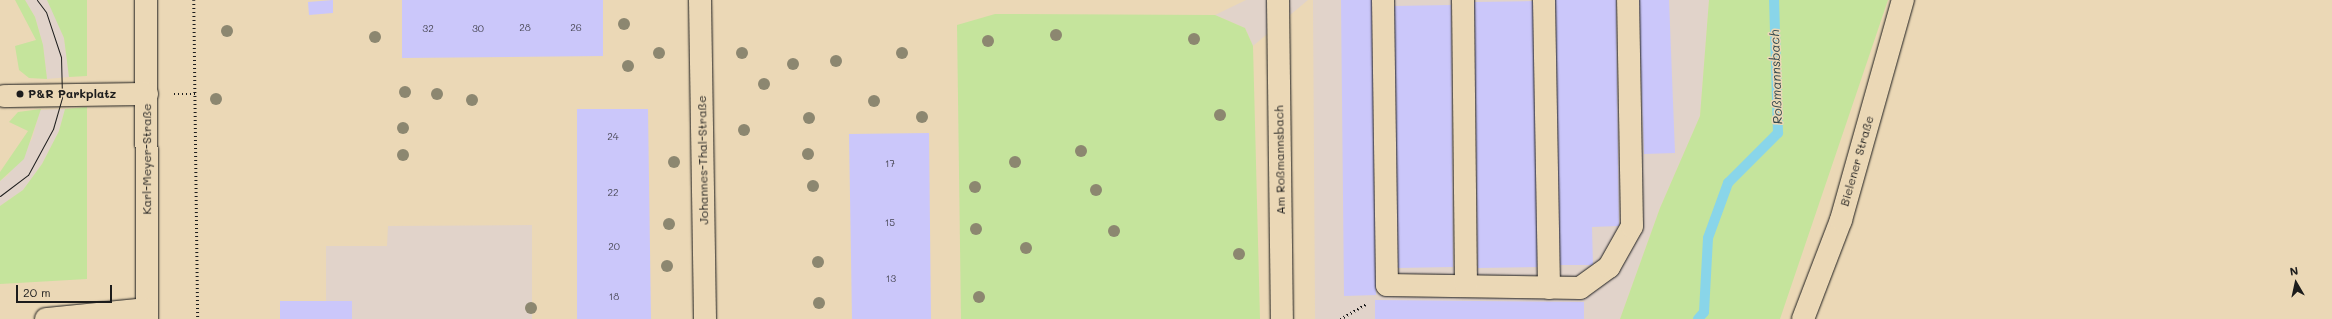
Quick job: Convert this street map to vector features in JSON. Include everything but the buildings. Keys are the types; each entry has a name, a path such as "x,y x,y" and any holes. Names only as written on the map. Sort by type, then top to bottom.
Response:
{"street":[{"name":"Karl-Meyer-Straße","path":"146,0 148,94 147,314"},
{"name":"Johannes-Thal-Straße","path":"700,0 705,319"},
{"name":"Am Roßmannsbach","path":"1278,0 1282,319"},
{"path":"1383,0 1387,285 1550,288 1580,288 1609,266 1632,226 1628,0"},
{"path":"1463,0 1466,286"},
{"path":"1544,0 1550,288"},
{"name":"Bielener Straße","path":"1803,319 1841,220 1903,0"},
{"path":"4,96 148,94"},
{"path":"46,319 147,314"}],"path":[{"path":"194,0 198,319"}],"shaded area":[{"path":"25,0 47,0 52,8 64,38 69,77 47,79 43,45 35,17"},
{"path":"1246,0 1308,0 1253,46 1245,28 1215,15"},
{"path":"1313,0 1709,0 1700,116 1660,208 1620,319 1315,319"},
{"path":"65,109 59,131 42,164 23,190 0,206 0,181 8,175 32,139 40,110"},
{"path":"532,225 532,319 280,319 280,301 326,301 326,246 387,246 388,226"}],"green space":[{"path":"15,0 25,0 35,17 43,45 47,79 29,78 19,70 15,46 36,40"},
{"path":"47,0 87,0 87,76 69,77 64,38"},
{"path":"1709,0 1888,0 1780,319 1620,319 1660,208 1700,116"},
{"path":"995,14 1215,15 1245,28 1253,46 1260,319 961,319 957,25"},
{"path":"87,107 87,279 0,284 0,206 23,190 42,164 59,131 65,109"},
{"path":"41,109 24,159 0,181 0,172 28,131 9,122 18,112"}],"waterway":[{"name":"Roßmannsbach","path":"1698,319 1704,312 1708,238 1728,183 1778,133 1774,0"}],"tram line":[{"path":"0,196 28,175 53,129 62,97 61,57 46,12 37,0"}],"place":[{"name":"P&R Parkplatz","path":"20,94"}]}
